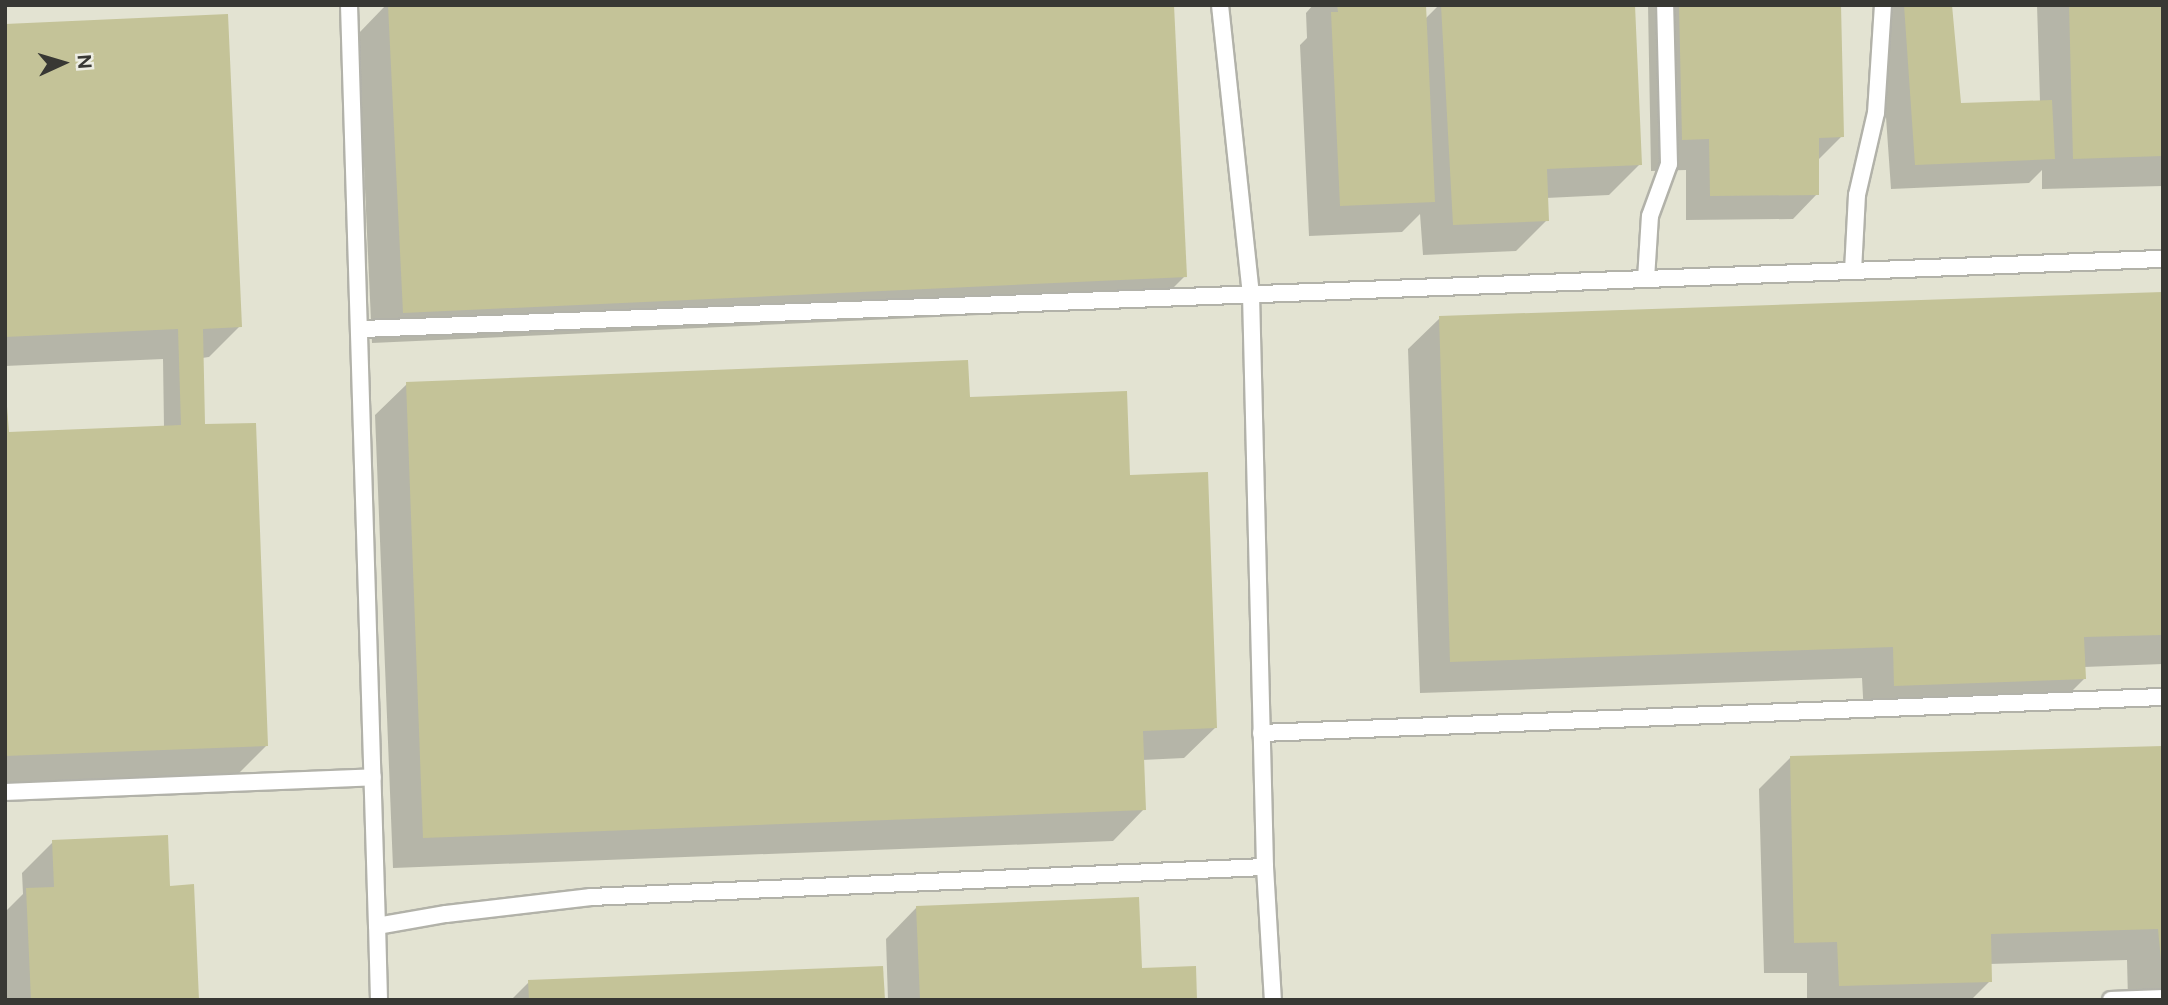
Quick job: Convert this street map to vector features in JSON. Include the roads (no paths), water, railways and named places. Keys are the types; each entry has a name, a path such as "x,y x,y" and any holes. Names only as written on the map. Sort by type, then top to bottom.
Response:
{"lane":[{"path":"349,5 362,328 379,1000"},
{"path":"1220,5 1251,294 1265,867 1273,1000"},
{"path":"1646,279 1650,216 1670,164 1665,5"},
{"path":"1853,271 1857,195 1877,113 1883,5"},
{"path":"362,328 2163,259"},
{"path":"1261,733 2163,697"},
{"path":"5,792 373,777"},
{"path":"377,926 591,897 1265,867"},
{"path":"2110,1000 2163,998"}]}
